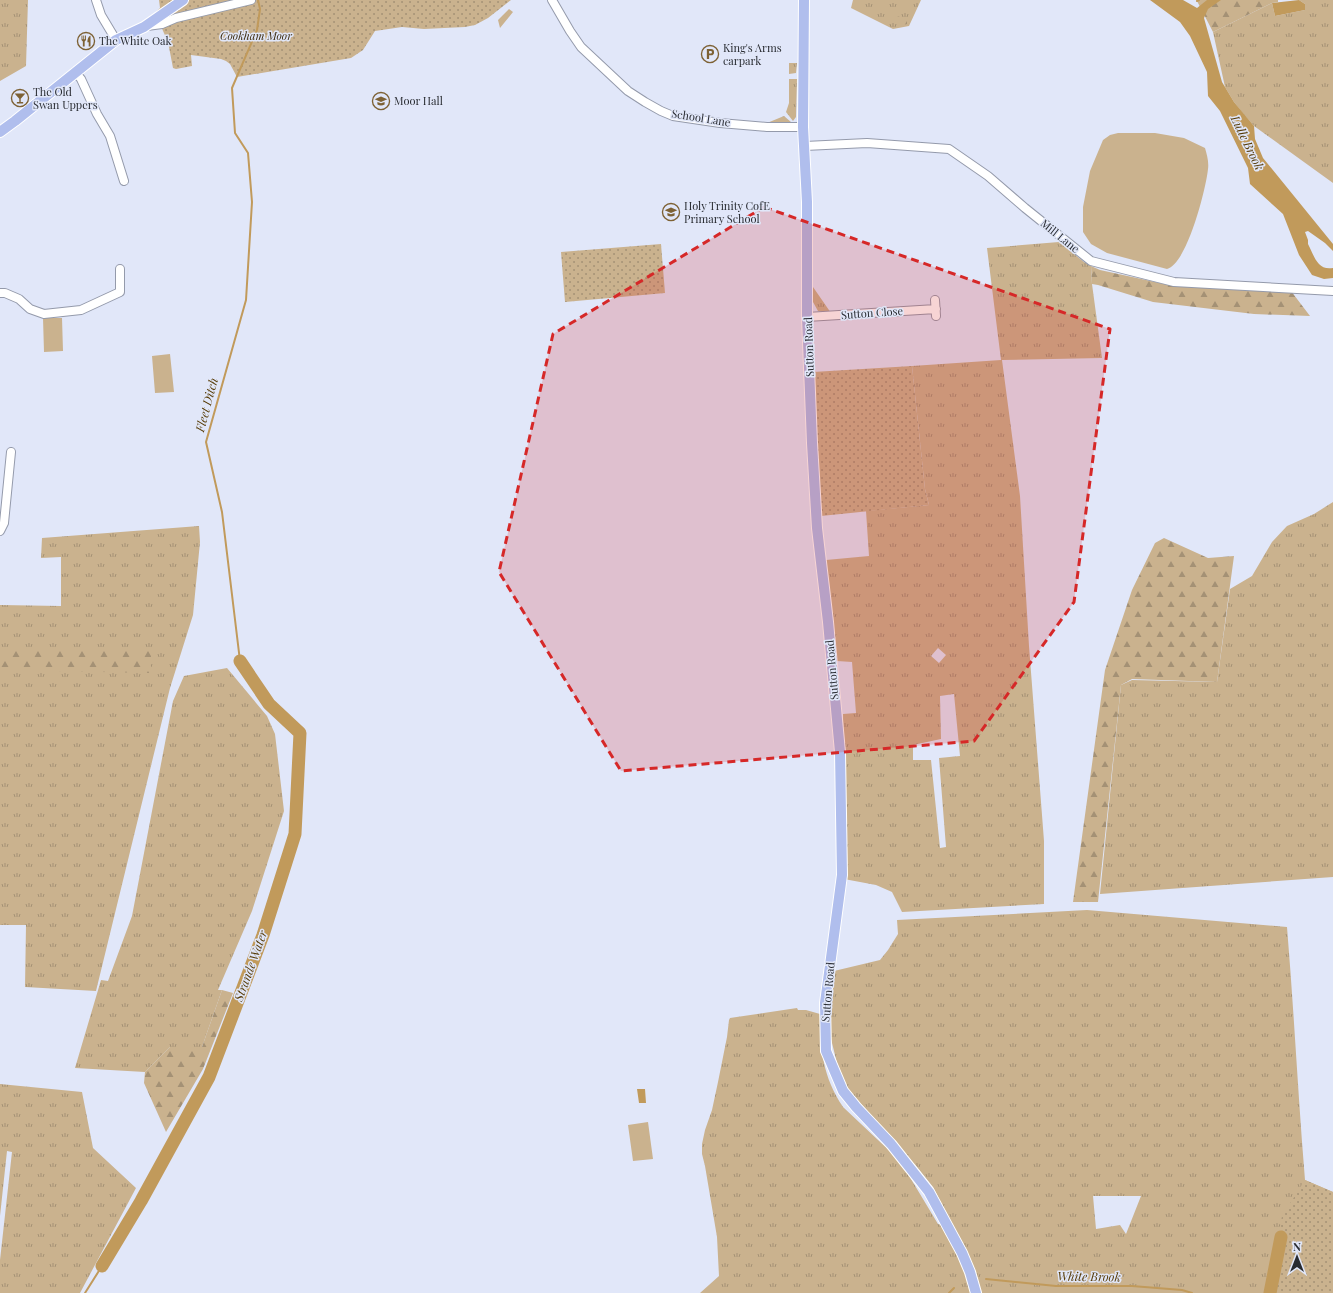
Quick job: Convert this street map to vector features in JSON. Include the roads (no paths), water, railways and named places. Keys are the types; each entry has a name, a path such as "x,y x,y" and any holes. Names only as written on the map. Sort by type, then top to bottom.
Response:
{"main road":[{"path":"0,132 116,40 144,27 183,0"},
{"name":"Sutton Road","path":"804,0 803,127 807,202 807,317 817,528 828,622 840,752 842,875 825,1003 826,1051 843,1091 890,1144 929,1192 962,1253 970,1272 976,1293"}],"street":[{"path":"96,0 101,15 116,40"},
{"path":"144,27 162,24 176,18 251,0"},
{"name":"School Lane","path":"552,0 581,47 628,91 661,111 673,116 720,123 767,127 803,127"},
{"path":"75,72 81,79 97,114 110,136 124,181"},
{"name":"Mill Lane","path":"805,146 867,143 949,149 988,176 1092,261 1174,282 1333,291"},
{"path":"0,293 5,293 19,299 30,309 44,314 81,310 120,292 120,269"},
{"name":"Sutton Close","path":"807,317 936,313 935,300"},
{"path":"0,531 4,523 11,452"}],"water":[{"name":"Lulle Brook","path":"1150,0 1183,0 1197,8 1207,0 1221,0 1208,9 1204,18 1222,82 1234,102 1254,126 1255,139 1263,158 1333,244 1333,251 1325,243 1308,231 1305,232 1308,244 1314,257 1323,267 1333,268 1333,278 1324,279 1312,275 1299,255 1283,214 1250,184 1248,168 1220,111 1208,96 1207,72 1190,36 1180,22"},
{"path":"1299,0 1305,4 1305,10 1275,16 1272,3"},
{"path":"637,1089 645,1089 646,1103 639,1103"}],"waterway":[{"name":"Fleet Ditch","path":"240,661 222,512 206,442 246,300 252,202 248,153 235,133 232,88 257,30 260,9 258,0"},
{"name":"Strande Water","path":"102,1266 141,1201 209,1077 263,935 295,834 300,733 269,704 240,661"},
{"path":"1270,1293 1281,1237"},
{"path":"85,1293 102,1266"},
{"name":"White Brook","path":"986,1279 1056,1286 1132,1286 1182,1290 1192,1293"},
{"name":"White Brook","path":"949,1293 954,1288"}],"place":[{"name":"The White Oak","path":"86,41"},
{"name":"King's Arms carpark","path":"710,54"},
{"name":"The Old Swan Uppers","path":"20,98"},
{"name":"Moor Hall","path":"381,101"},
{"name":"Holy Trinity CofE Primary School","path":"671,212"}],"park label":[{"name":"Cookham Moor","path":"256,36"}]}
